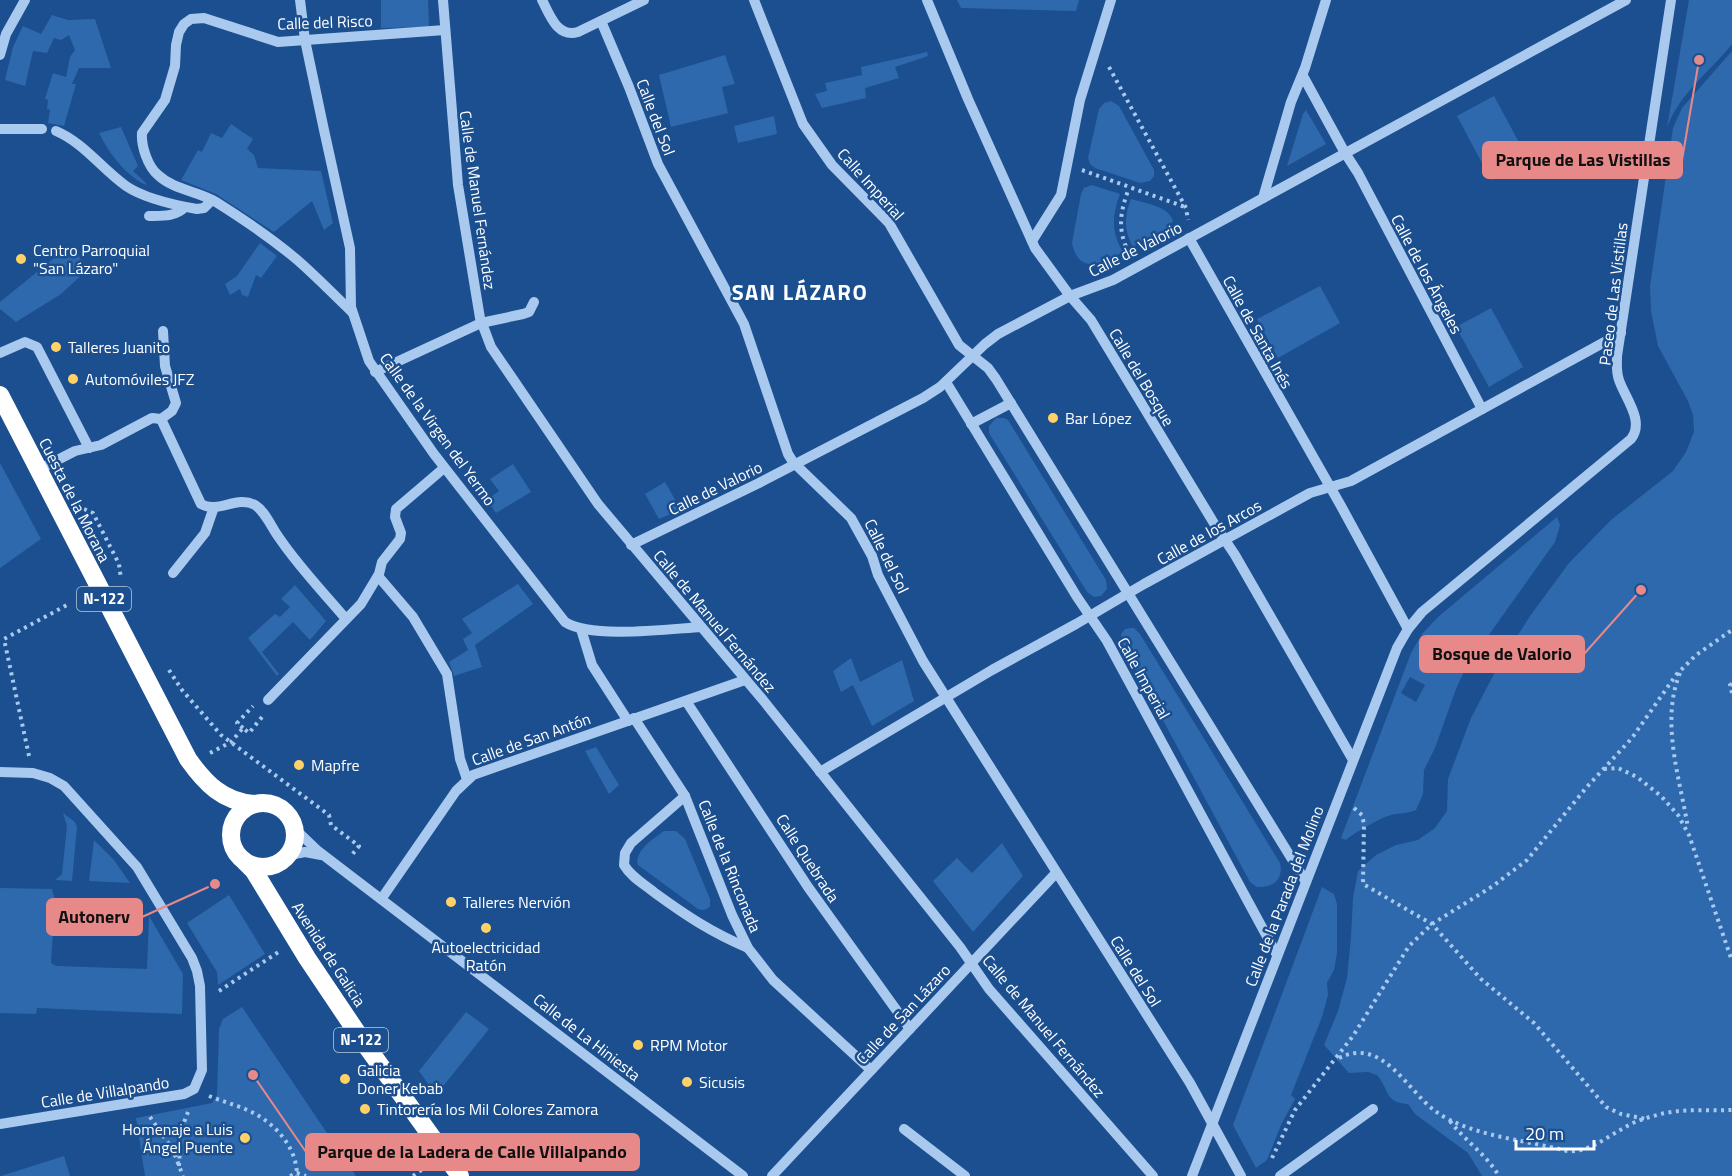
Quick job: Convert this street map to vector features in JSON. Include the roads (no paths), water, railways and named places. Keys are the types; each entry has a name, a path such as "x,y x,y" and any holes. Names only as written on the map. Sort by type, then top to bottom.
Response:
{"highway":[{"name":"Cuesta de la Morana","path":"0,395 191,763 222,810 231,830"},
{"name":"Cuesta de la Morana","path":"203,779 224,796 239,802 254,804"},
{"name":"N-122","path":"254,804 263,803 280,807 287,813 295,829"},
{"path":"231,830 239,813 254,804"},
{"path":"245,862 261,868 283,860 295,843 295,829"},
{"name":"N-122","path":"231,830 233,848 245,862"},
{"name":"Avenida de Galicia","path":"270,898 269,882 283,860"},
{"name":"Avenida de Galicia","path":"245,862 254,872 307,958 362,1040 460,1176"}],"street":[{"path":"0,55 6,34 25,0"},
{"name":"Calle de la Virgen del Yermo","path":"300,0 305,40 351,251 352,312 375,372 444,468 559,615 569,624 606,631 701,627"},
{"name":"Calle de Manuel Fernández","path":"443,0 458,185 481,323 491,347 591,494 631,545 820,772 960,947 989,989 1153,1176"},
{"path":"542,0 556,26 565,33 576,33 644,0"},
{"name":"Calle Imperial","path":"754,0 800,121 832,165 889,223 955,340 993,374 1306,882"},
{"name":"Calle del Bosque","path":"927,0 968,99 1039,254 1091,320 1225,540 1353,760"},
{"path":"1032,241 1057,203 1063,187 1080,100 1111,0"},
{"path":"1263,198 1326,0"},
{"name":"Calle de Valorio","path":"631,545 796,465 923,398 946,382 998,334 1070,296 1113,280 1626,0"},
{"name":"Paseo de Las Vistillas","path":"1408,629 1422,612 1634,435 1635,418 1617,373 1671,0"},
{"name":"Calle del Risco","path":"212,200 176,187 158,176 147,160 141,140 143,131 164,101 174,68 179,32 190,19 204,18 276,41 445,30"},
{"name":"Calle del Sol","path":"601,21 658,164 741,317 788,454 796,465 850,518 872,556 878,575 923,661 1190,1083 1241,1176"},
{"name":"Calle de los Ángeles","path":"1303,76 1358,173 1482,409"},
{"path":"0,129 42,129"},
{"path":"56,131 76,142 101,166 134,191 186,207 201,209 209,205 212,200 294,256 352,312"},
{"path":"149,216 171,215 186,207"},
{"name":"Calle de Santa Inés","path":"1189,238 1408,629"},
{"path":"375,372 481,323 529,312 534,302"},
{"path":"38,470 75,451 101,445 152,418 161,419 172,411 176,403 165,366 163,331"},
{"name":"Calle de los Arcos","path":"820,772 992,670 1310,493 1351,481 1621,333"},
{"path":"0,353 25,342 37,347 88,448"},
{"name":"Calle Imperial","path":"946,382 1112,650 1277,955"},
{"path":"971,424 1011,403"},
{"path":"161,419 199,501 207,507 239,502 252,504 260,509 281,541 346,619"},
{"path":"268,700 361,604 378,576 382,562 401,536 395,519 396,509 444,468"},
{"path":"173,573 206,533 214,507"},
{"path":"378,576 412,617 447,674 460,759 467,779"},
{"path":"581,628 592,665 631,720"},
{"name":"Calle de la Parada del Molino","path":"1192,1176 1397,648 1408,629"},
{"name":"Calle de San Antón","path":"382,898 456,791 467,779 486,769 745,680"},
{"name":"Calle Quebrada","path":"686,701 814,896 910,1029"},
{"name":"Calle de la Rinconada","path":"631,720 685,796 732,915 748,948 773,980 871,1070"},
{"name":"Calle de Villalpando","path":"0,772 33,773 50,778 64,786 143,875 192,958 197,971 200,986 202,1070 194,1089 177,1096 0,1124"},
{"name":"Calle de la Rinconada","path":"685,796 631,843 625,853 624,865 633,876 690,919 713,933 748,948"},
{"name":"Calle de La Hiniesta","path":"295,829 326,857 743,1176"},
{"path":"283,860 312,852 326,857"},
{"name":"Calle de San Lázaro","path":"772,1176 1056,873"},
{"path":"1280,1176 1373,1109"},
{"path":"904,1129 965,1176"}],"place":[{"name":"Parque de Las Vistillas","path":"1699,60"},
{"name":"Centro Parroquial \"San Lázaro\"","path":"21,259"},
{"name":"Talleres Juanito","path":"56,347"},
{"name":"Automóviles JFZ","path":"73,379"},
{"name":"Bar López","path":"1053,418"},
{"name":"Bosque de Valorio","path":"1641,590"},
{"name":"Mapfre","path":"299,765"},
{"name":"Autonerv","path":"215,884"},
{"name":"Talleres Nervión","path":"451,902"},
{"name":"Autoelectricidad Ratón","path":"486,928"},
{"name":"RPM Motor","path":"638,1045"},
{"name":"Parque de la Ladera de Calle Villalpando","path":"253,1075"},
{"name":"Galicia Doner Kebab","path":"345,1079"},
{"name":"Sicusis","path":"687,1082"},
{"name":"Tintorería los Mil Colores Zamora","path":"365,1109"},
{"name":"Homenaje a Luis Ángel Puente","path":"245,1138"}],"district":[{"name":"SAN LÁZARO","path":"800,292"}]}
